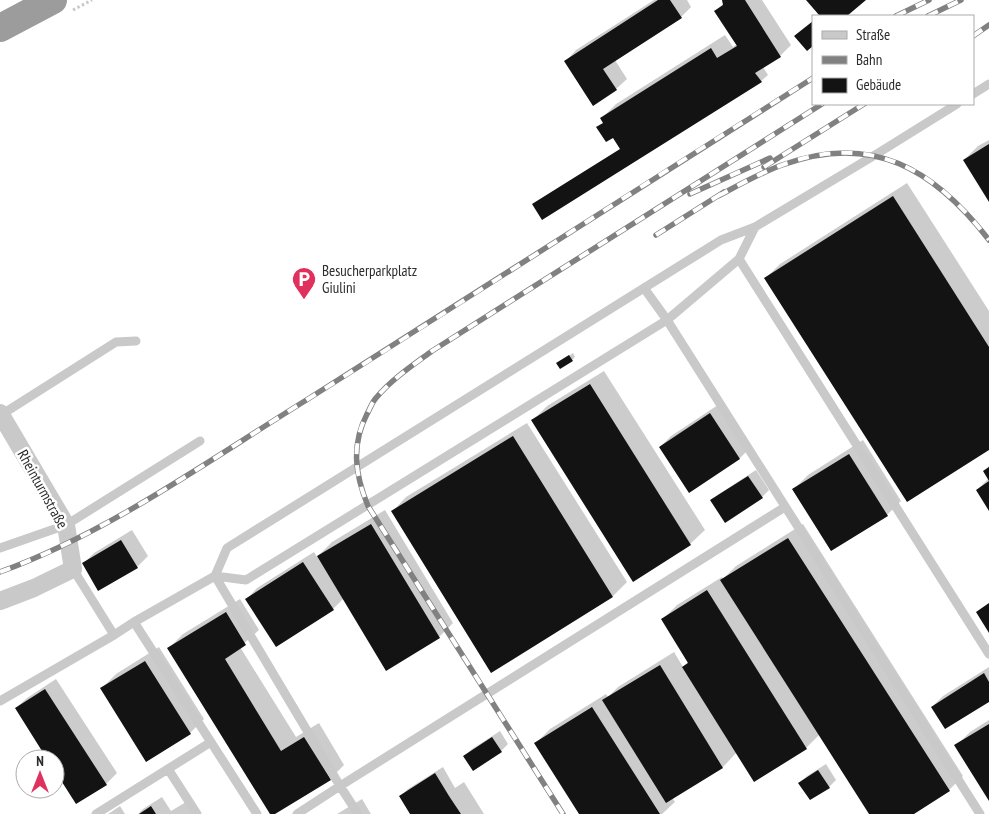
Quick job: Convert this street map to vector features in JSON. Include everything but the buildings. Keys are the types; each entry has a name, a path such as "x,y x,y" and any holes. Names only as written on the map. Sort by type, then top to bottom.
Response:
{"highway":[{"path":"0,28 53,0"}],"street":[{"name":"Rheinturmstraße","path":"1,414 66,525 73,569"},
{"path":"0,601 34,588 73,569"}],"lane":[{"path":"974,93 989,84"},
{"path":"215,576 227,548 721,240 755,228 956,105"},
{"path":"0,701 215,576 246,580 668,320 739,259 755,228"},
{"path":"739,259 988,654"},
{"path":"644,288 668,320 980,814"},
{"path":"1,414 116,342 136,340"},
{"path":"0,548 66,525 200,441"},
{"path":"297,814 785,507"},
{"path":"73,569 114,635"},
{"path":"215,576 358,814"},
{"path":"134,622 256,814"},
{"path":"96,814 211,742"},
{"path":"168,769 197,814"}],"railway":[{"path":"898,15 929,0"},
{"path":"930,15 961,0"},
{"path":"974,35 989,25"},
{"path":"0,572 41,556 81,537 196,470 812,79"},
{"path":"563,814 368,506 360,483 357,460 357,449 362,426 373,401 382,391 432,351 820,105"},
{"path":"764,167 862,105"},
{"path":"718,196 774,168 814,156 845,153 873,156 899,163 923,176 968,215 989,240"},
{"path":"690,194 770,158"},
{"path":"656,235 724,192"}],"place":[{"name":"Besucherparkplatz Giulini","path":"304,300"}]}
